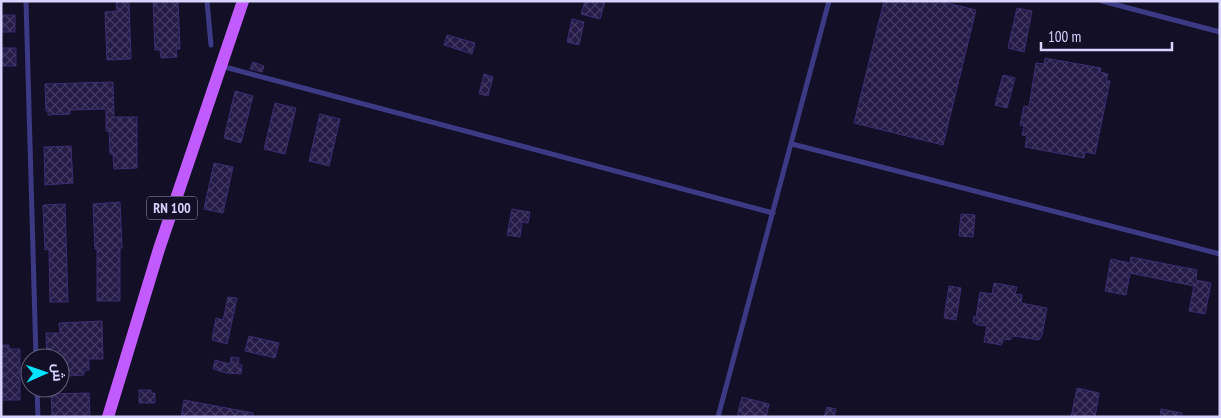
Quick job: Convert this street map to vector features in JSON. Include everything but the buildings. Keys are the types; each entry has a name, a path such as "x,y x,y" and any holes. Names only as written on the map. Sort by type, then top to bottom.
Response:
{"main road":[{"name":"RN 100","path":"108,417 158,249 243,1"}],"lane":[{"path":"26,1 36,348"},
{"path":"206,1 211,45"},
{"path":"718,417 829,1"},
{"path":"1102,1 1220,32"},
{"path":"221,66 773,213"},
{"path":"792,144 1220,254"},
{"path":"37,398 38,417"}]}
